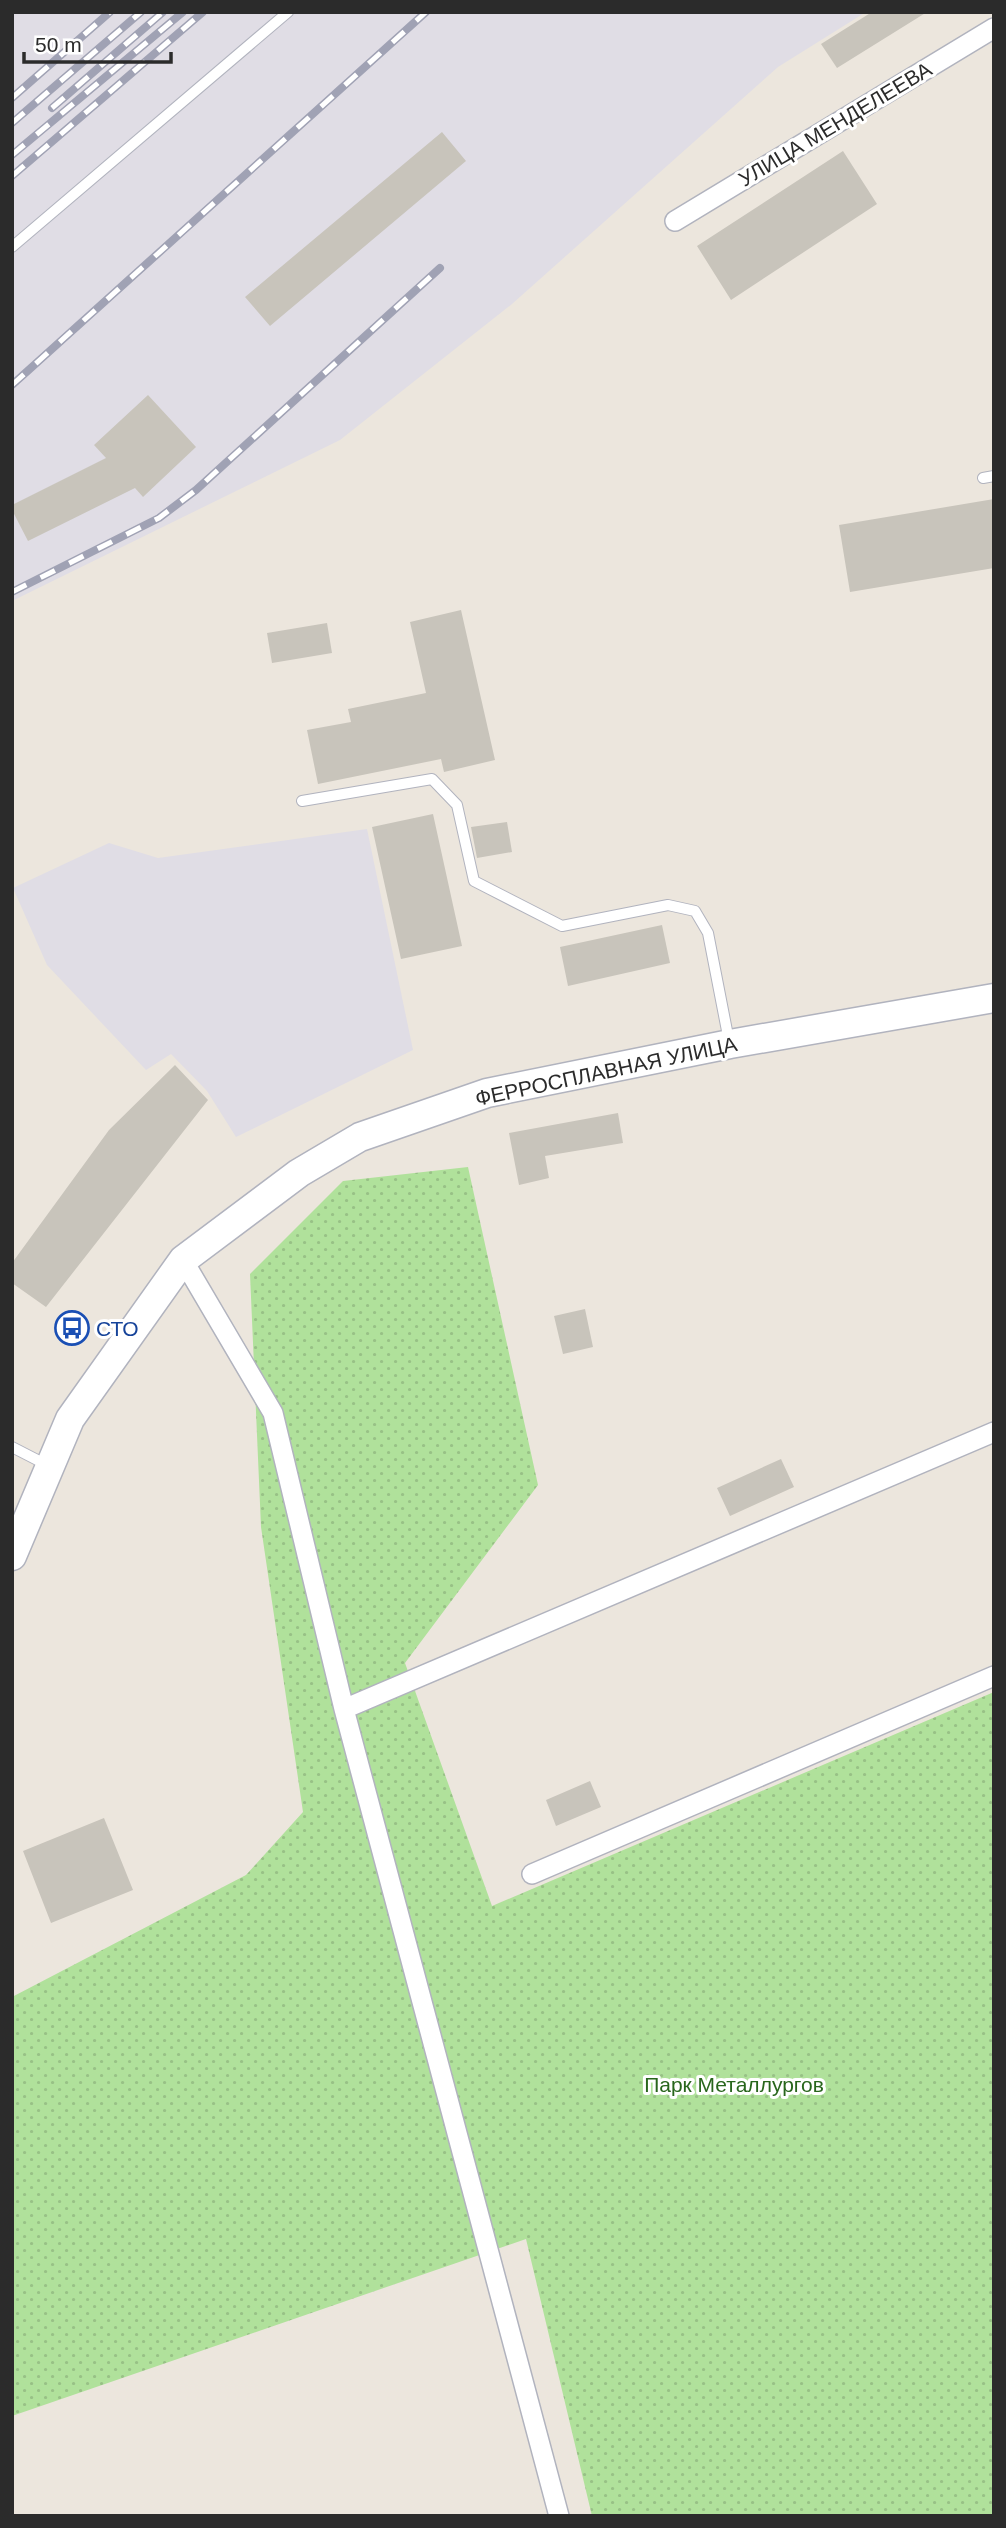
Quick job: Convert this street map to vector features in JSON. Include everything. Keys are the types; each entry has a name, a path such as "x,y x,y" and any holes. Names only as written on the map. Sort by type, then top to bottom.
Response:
{"main road":[{"name":"ФЕРРОСПЛАВНАЯ УЛИЦА","path":"12,1556 70,1419 183,1260 299,1173 360,1137 487,1093 730,1044 994,998"}],"street":[{"name":"УЛИЦА МЕНДЕЛЕЕВА","path":"675,220 994,28"},
{"path":"183,1260 273,1413 344,1709 559,2516"},
{"path":"344,1709 994,1432"},
{"path":"532,1874 994,1676"}],"lane":[{"path":"12,247 288,12"},
{"path":"302,801 432,779 457,805 474,881 562,926 668,905 695,911 708,933 730,1044"},
{"path":"12,1447 50,1466"}],"shaded area":[{"path":"12,12 866,12 778,67 512,304 340,440 12,601"},
{"path":"367,829 413,1050 236,1137 207,1091 171,1054 146,1070 47,965 13,888 109,843 158,858"}],"green space":[{"name":"Парк Металлургов","path":"468,1167 538,1485 405,1663 492,1906 994,1692 994,2516 592,2516 526,2239 12,2416 12,1997 246,1875 303,1812 261,1527 250,1274 343,1181"}],"building":[{"path":"872,12 927,12 837,68 821,44"},
{"path":"442,132 466,161 270,326 245,297"},
{"path":"843,151 877,204 731,300 697,246"},
{"path":"148,395 196,447 143,497 135,488 28,541 12,505 106,458 94,445"},
{"path":"994,499 994,568 850,592 839,525"},
{"path":"461,610 495,760 444,772 441,759 318,784 307,730 351,722 348,709 426,693 410,622"},
{"path":"327,623 332,653 272,663 267,633"},
{"path":"433,814 462,946 401,959 372,827"},
{"path":"507,822 512,852 477,858 471,827"},
{"path":"662,925 670,963 568,986 560,947"},
{"path":"175,1065 208,1100 46,1307 12,1283 12,1263 109,1130"},
{"path":"618,1113 623,1143 545,1156 549,1178 519,1185 509,1133"},
{"path":"585,1309 593,1347 563,1354 554,1316"},
{"path":"781,1459 794,1487 730,1516 717,1488"},
{"path":"590,1781 601,1807 556,1826 546,1800"},
{"path":"104,1818 133,1890 51,1923 23,1851"}],"railway":[{"path":"12,98 110,12"},
{"path":"12,123 141,12"},
{"path":"52,108 163,12"},
{"path":"12,155 183,12"},
{"path":"12,176 203,12"},
{"path":"12,385 426,12"},
{"path":"12,592 159,518 196,490 440,268"}],"place":[{"name":"СТО","path":"72,1328"}]}
